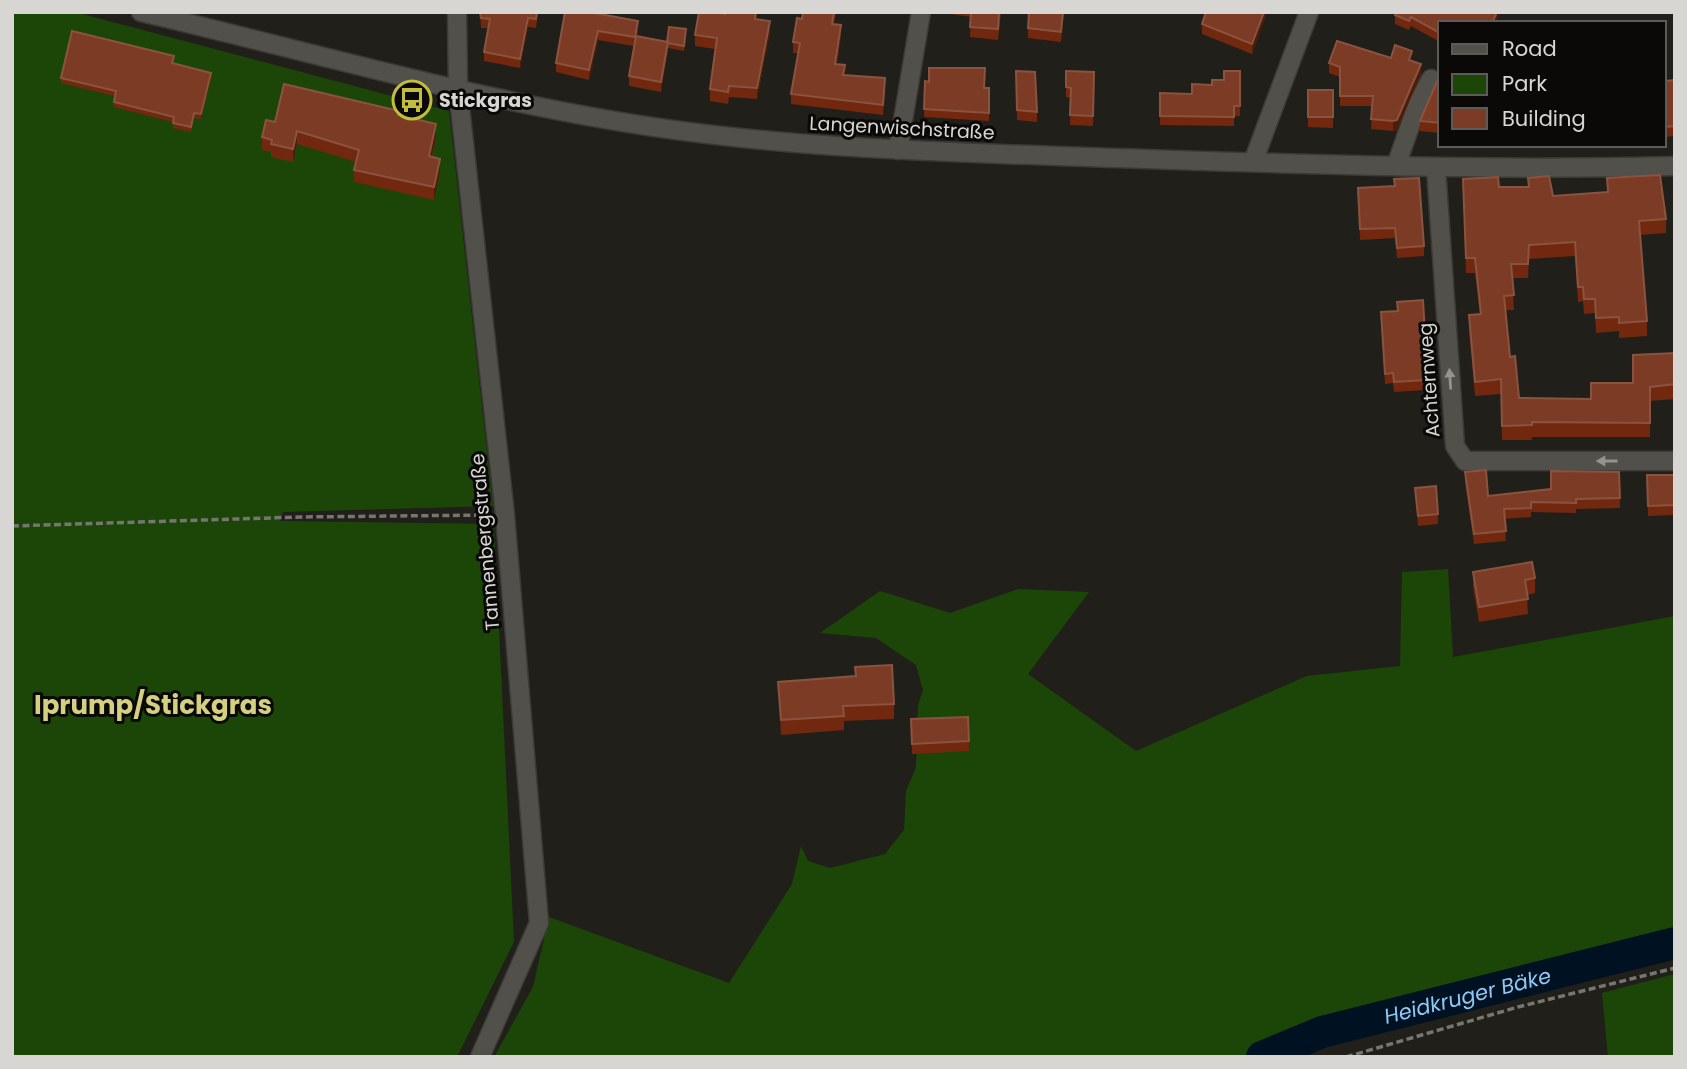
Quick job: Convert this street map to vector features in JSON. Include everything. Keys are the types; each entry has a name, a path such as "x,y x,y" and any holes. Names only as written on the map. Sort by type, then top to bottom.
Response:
{"street":[{"name":"Langenwischstraße","path":"141,12 458,89 604,120 761,142 898,150 1396,166 1675,166"},
{"name":"Tannenbergstraße","path":"457,12 458,89 505,515 539,923 480,1057"},
{"path":"898,150 921,12"},
{"path":"1253,162 1309,12"},
{"path":"1396,166 1418,103 1431,79"},
{"name":"Achternweg","path":"1436,167 1455,446 1465,461 1675,461"}],"path":[{"path":"12,526 300,517 505,515"},
{"path":"1346,1057 1518,1007 1675,968"}],"green space":[{"path":"12,12 75,12 449,111 493,506 283,512 280,521 494,524 514,942 457,1057 12,1057"},
{"path":"1448,569 1453,657 1675,616 1675,940 1321,1030 1257,1057 494,1057 533,987 549,917 729,983 792,884 801,846 808,861 830,868 885,854 904,830 906,791 916,767 918,705 923,690 916,665 876,638 820,633 880,591 950,613 1018,589 1089,592 1028,674 1136,751 1307,676 1400,666 1402,572"},
{"path":"1675,974 1675,1057 1608,1057 1602,993"}],"building":[{"path":"480,12 537,12 536,19 528,18 520,59 484,52 490,19 481,18"},
{"path":"565,12 589,12 638,21 635,37 598,31 589,70 556,63"},
{"path":"699,12 756,12 755,19 770,21 757,88 729,86 728,92 710,89 717,38 695,35"},
{"path":"803,12 834,12 832,24 841,25 835,64 845,65 843,75 885,78 883,105 791,94 800,43 793,42 797,18 802,19"},
{"path":"971,12 999,12 998,29 970,27"},
{"path":"1029,12 1063,12 1061,32 1028,28"},
{"path":"1206,12 1264,12 1252,44 1202,24"},
{"path":"1397,12 1497,12 1493,21 1438,21 1438,32 1411,17 1409,21 1395,15"},
{"path":"669,27 686,29 684,46 667,42"},
{"path":"72,31 174,56 172,63 211,73 201,114 194,113 191,127 173,123 174,117 114,102 116,91 61,78"},
{"path":"636,36 668,42 661,82 629,76"},
{"path":"1337,41 1391,58 1395,45 1412,51 1409,60 1421,64 1397,120 1371,119 1373,96 1340,96 1340,67 1329,63"},
{"path":"929,68 985,68 984,88 989,88 989,113 924,109 925,81 929,82"},
{"path":"1016,71 1035,72 1037,112 1017,110"},
{"path":"1066,71 1094,72 1093,116 1070,115 1071,88 1066,87"},
{"path":"1224,71 1240,71 1240,106 1234,106 1234,117 1160,116 1160,93 1192,94 1192,84 1212,85 1212,80 1224,80"},
{"path":"1438,79 1438,123 1420,121"},
{"path":"1675,80 1675,126 1666,127 1666,81"},
{"path":"284,84 399,111 398,115 436,124 429,156 440,159 434,187 354,170 359,150 297,131 293,149 271,144 272,140 262,137 266,120 275,122"},
{"path":"1308,90 1333,90 1333,117 1308,117"},
{"path":"1660,175 1666,219 1639,221 1647,321 1619,323 1619,317 1596,318 1595,299 1584,299 1583,287 1578,287 1575,242 1529,245 1528,264 1511,264 1514,295 1504,296 1510,357 1515,356 1519,398 1591,399 1591,383 1633,383 1633,355 1675,353 1675,384 1650,387 1650,423 1532,422 1532,425 1502,426 1501,379 1475,382 1469,315 1481,314 1475,258 1466,258 1463,179 1498,177 1499,187 1529,187 1528,178 1549,176 1553,196 1608,192 1607,178"},
{"path":"1419,178 1424,246 1397,248 1395,228 1360,229 1358,188 1395,186 1394,179"},
{"path":"1423,300 1425,334 1421,334 1426,380 1394,382 1393,373 1385,374 1381,312 1398,311 1397,302"},
{"path":"1486,470 1488,496 1551,489 1551,471 1619,472 1620,498 1576,499 1576,503 1531,502 1531,508 1504,509 1506,531 1474,534 1465,472"},
{"path":"1647,475 1675,475 1675,505 1648,506"},
{"path":"1436,486 1438,514 1418,516 1415,488"},
{"path":"1532,562 1535,578 1525,580 1528,599 1479,607 1473,572"},
{"path":"892,665 894,704 843,706 844,716 781,720 778,682 856,676 855,667"},
{"path":"968,717 969,741 912,744 911,719"}],"waterway":[{"name":"Heidkruger Bäke","path":"1262,1057 1322,1032 1675,943"}],"place":[{"name":"Stickgras","path":"412,100"}],"district":[{"name":"Iprump/Stickgras","path":"153,705"}]}
